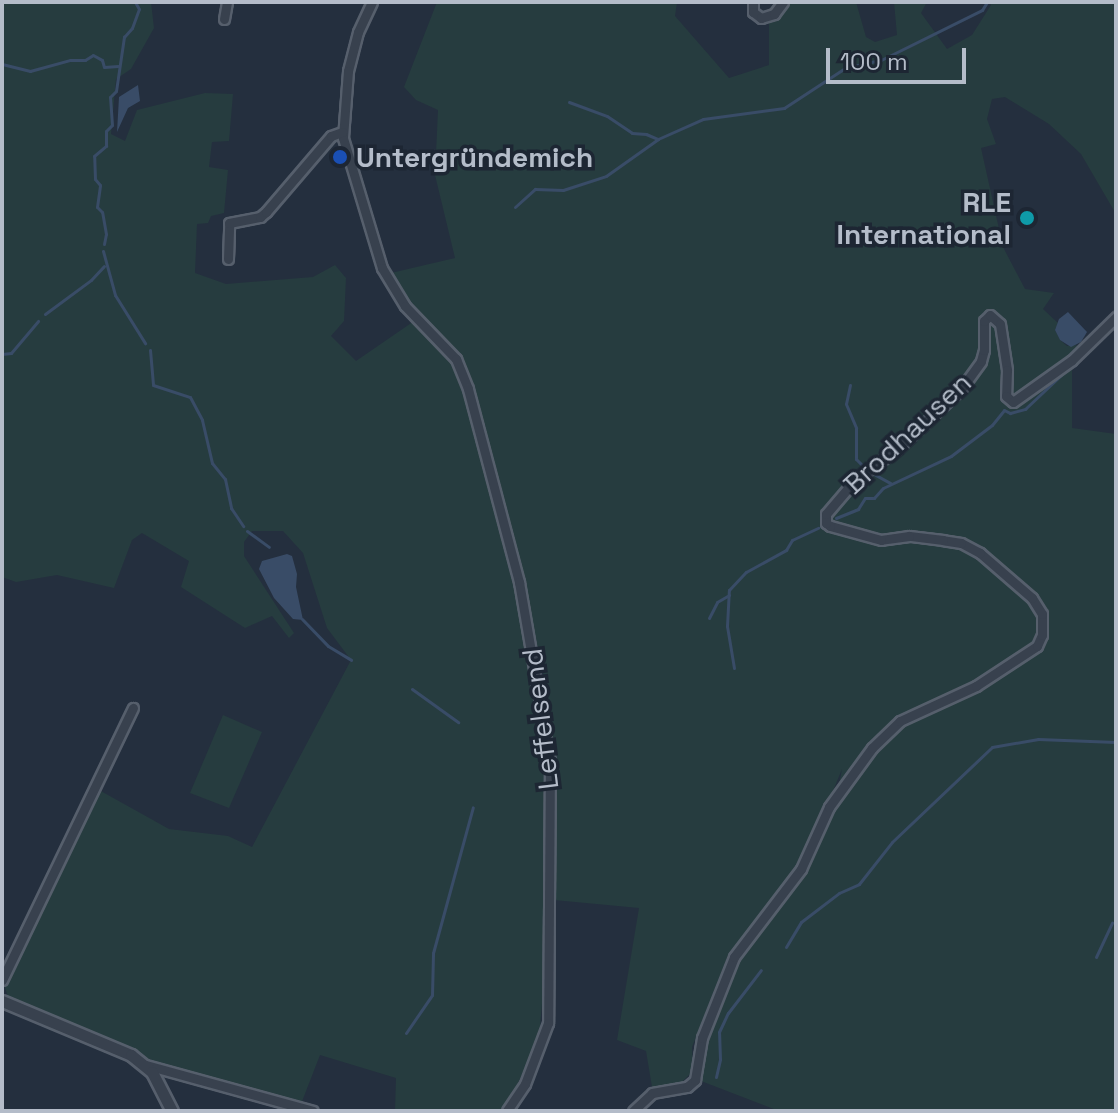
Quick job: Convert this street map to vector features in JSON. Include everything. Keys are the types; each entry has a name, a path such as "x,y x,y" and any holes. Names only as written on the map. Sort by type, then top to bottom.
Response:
{"street":[{"path":"224,19 227,2"},
{"path":"228,259 229,223 260,217 331,136 342,132 348,71 358,32 372,2"},
{"path":"753,2 753,12 761,18 774,14 783,2"},
{"name":"Leffelsend","path":"342,132 382,268 405,306 456,359 463,374 511,548 539,680 550,761 548,1023 512,1110"},
{"name":"Brodhausen","path":"633,1111 652,1093 687,1087 695,1080 702,1038 734,957 807,860 829,807 865,757 900,721 976,686 1037,646 1044,625 1032,598 1012,577 961,543 909,536 881,540 830,526 826,523 826,514 855,480 897,449 961,389 981,361 984,321 990,315 1000,324 1007,370 1006,396 1013,402 1072,360 1116,317"},
{"path":"2,980 133,708"},
{"path":"2,1001 112,1046 146,1065 313,1111"},
{"path":"146,1065 157,1078 172,1111"}],"green space":[{"path":"2,2 151,2 154,28 131,69 116,79 111,134 125,141 137,110 205,93 233,94 229,141 212,142 209,167 228,170 224,213 211,216 208,223 197,224 195,273 226,284 313,277 335,265 346,278 344,321 331,336 356,361 420,317 391,273 455,258 435,175 438,110 416,100 404,87 437,2 677,2 675,16 729,78 769,65 769,17 783,2 856,2 866,37 875,42 897,35 894,2 927,2 921,13 947,49 972,35 991,5 989,2 1116,2 1116,214 1081,154 1049,124 1005,97 992,99 987,119 996,144 981,148 1003,247 1025,289 1054,293 1043,309 1058,323 1055,330 1060,340 1067,346 1077,345 1072,360 1072,428 1116,434 1116,1111 779,1111 701,1081 704,1040 737,958 746,948 738,943 727,958 692,1047 693,1071 681,1083 652,1087 646,1051 617,1040 639,908 554,900 555,759 544,678 523,576 513,576 534,681 544,762 544,980 539,1039 508,1104 500,1111 395,1111 396,1078 320,1055 301,1104 155,1063 107,1037 9,999 4,985 99,790 169,829 228,836 252,847 351,660 327,628 303,553 283,531 252,531 244,542 244,556 294,633 289,638 272,616 245,628 181,587 189,561 142,533 132,540 114,588 57,575 16,582 2,577","holes":["842,769 834,810 818,850 810,847"]},
{"path":"223,715 262,732 229,808 190,793"}],"water":[{"path":"138,85 140,101 128,108 117,132 119,97"},
{"path":"1068,312 1087,332 1081,342 1071,347 1060,340 1055,330 1059,319"},
{"path":"287,554 292,556 297,574 296,587 303,620 293,619 274,598 259,569 262,561"}],"waterway":[{"path":"104,244 106,234 102,212 97,207 100,185 95,179 94,156 106,146 106,131 112,125 110,97 116,91 124,37 132,28 139,9 135,2"},
{"path":"515,207 535,189 563,190 606,176 658,139 703,119 784,108 845,68 881,60 982,10 987,2"},
{"path":"2,64 30,71 70,60 85,60 93,55 102,60 104,67 118,66"},
{"path":"569,102 607,116 632,133 658,139"},
{"path":"103,251 115,295 145,343"},
{"path":"45,314 91,280 104,266"},
{"path":"2,354 11,353 38,321"},
{"path":"836,518 858,509 865,498 874,498 883,488 951,456 992,425 1004,410 1010,413 1025,409 1110,329"},
{"path":"150,350 153,385 190,397 202,420 212,463 225,479 231,508 243,526"},
{"path":"850,385 846,404 856,428 856,459 863,466"},
{"path":"872,473 890,483"},
{"path":"734,668 727,626 729,590 746,572 786,550 792,540 818,528"},
{"path":"247,531 269,547"},
{"path":"709,618 717,602 729,595"},
{"path":"302,619 328,646 351,660"},
{"path":"412,689 458,722"},
{"path":"786,947 801,922 839,893 859,884 892,842 992,747 1038,739 1116,742"},
{"path":"406,1033 432,995 433,953 473,807"},
{"path":"1096,957 1112,923"},
{"path":"716,1077 720,1059 719,1032 728,1013 761,970"}],"place":[{"name":"Untergründemich","path":"340,157"},
{"name":"RLE International","path":"1027,218"}]}
